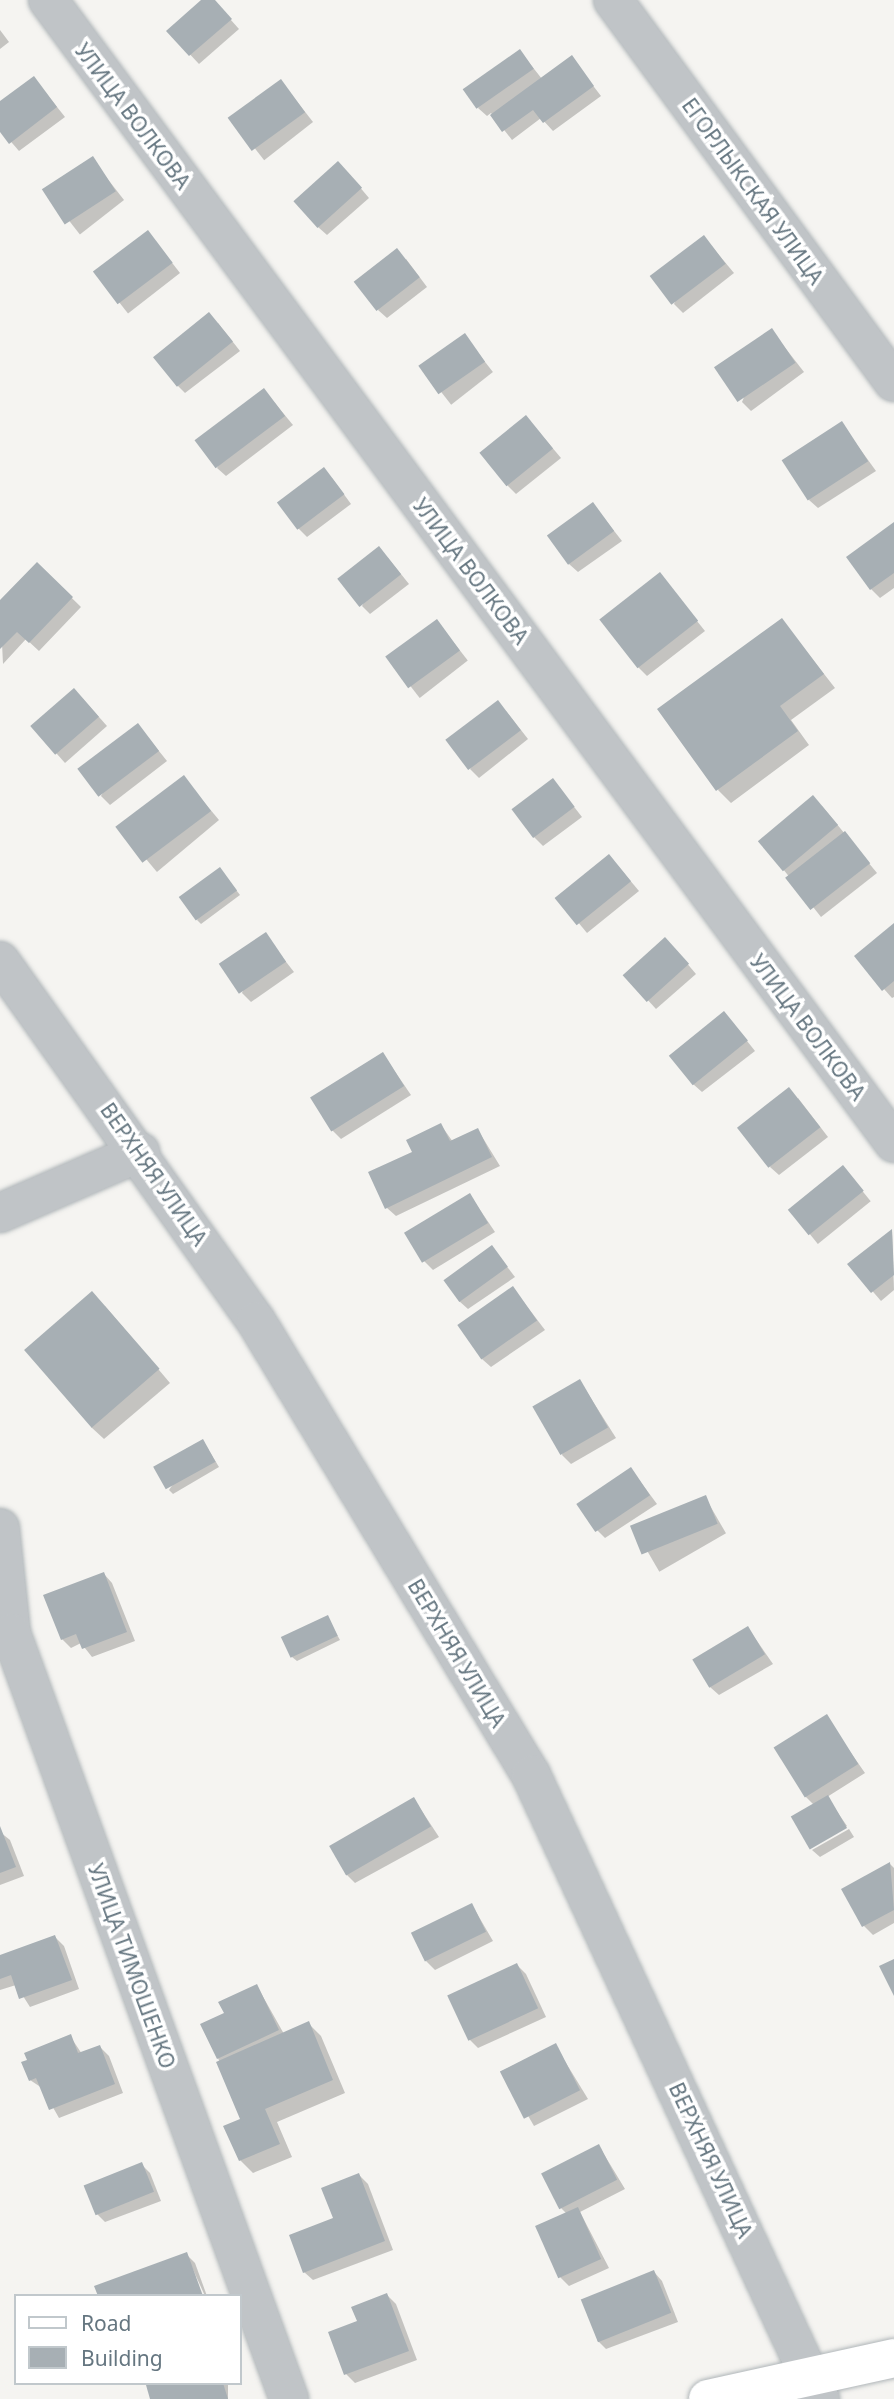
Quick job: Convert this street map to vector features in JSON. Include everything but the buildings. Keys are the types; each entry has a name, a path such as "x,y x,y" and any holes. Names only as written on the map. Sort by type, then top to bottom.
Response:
{"street":[{"name":"УЛИЦА ВОЛКОВА","path":"48,0 894,1143"},
{"name":"ЕГОРЛЫКСКАЯ УЛИЦА","path":"613,0 894,382"},
{"name":"ВЕРХНЯЯ УЛИЦА","path":"0,961 139,1152 256,1321 531,1775 816,2387"},
{"path":"0,1213 139,1152"},
{"name":"УЛИЦА ТИМОШЕНКО","path":"0,1528 11,1633 289,2399"},
{"path":"709,2399 816,2387 894,2358"}]}
